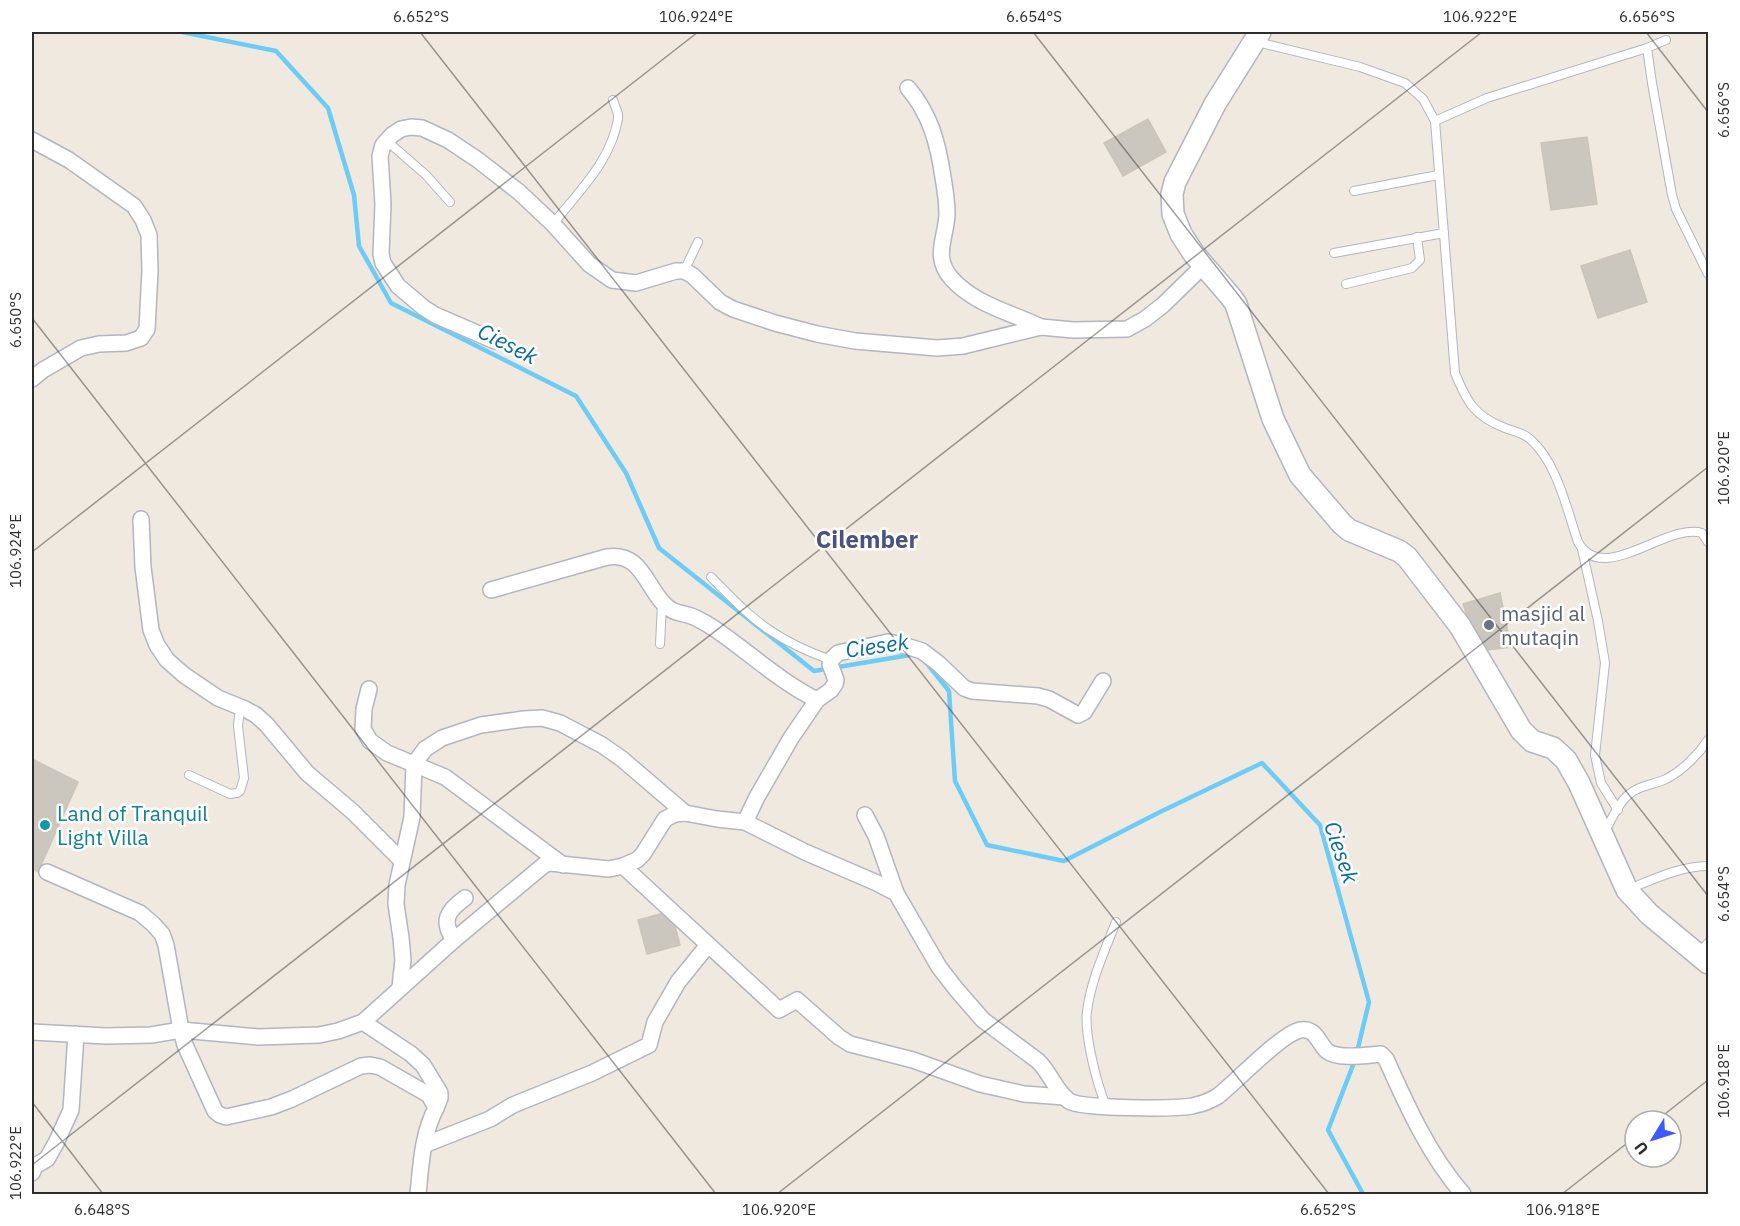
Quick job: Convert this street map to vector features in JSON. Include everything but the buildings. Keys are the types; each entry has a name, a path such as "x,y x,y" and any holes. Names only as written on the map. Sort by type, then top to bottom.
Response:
{"street":[{"path":"1257,36 1215,104 1173,187 1172,205 1175,221 1187,245 1231,297 1237,308 1273,419 1300,475 1349,530 1407,556 1460,626 1521,730 1536,743 1553,748 1566,760 1579,783 1627,890 1644,909 1705,953"},
{"path":"908,88 923,107 935,136 946,196 947,213 941,252 943,263 947,273 970,295 1041,327 1073,330 1127,329 1145,319 1162,305 1203,266"},
{"path":"495,340 435,315 424,308 398,286 386,269 381,254 383,204 380,156 383,146 401,129 422,128 448,140 478,160 519,192 553,224 589,264 612,280 636,283 676,271 684,271 720,302 733,309 817,334 855,341 948,348 1041,327"},
{"path":"32,140 69,160 134,206 149,235 150,271 147,329 141,338 126,343 99,344 81,348 32,379"},
{"path":"141,519 143,567 152,630 156,645 167,660 184,675 218,698 262,720 307,773 353,812 401,860"},
{"path":"491,590 613,556 626,558 635,563 662,602 675,613 696,618 715,629 769,671 817,700"},
{"path":"745,822 791,738 817,700 832,688 836,680 831,662 834,656 842,652 888,642 903,645 922,651 964,688 972,691 1038,696 1049,699 1078,715 1084,712 1103,681"},
{"path":"369,689 363,729 370,741 387,753 445,777 563,865"},
{"path":"400,987 403,960 396,904 397,885 412,817 414,764 424,749 442,738 453,733 524,718 542,718 560,723 622,759 685,813"},
{"path":"32,1032 106,1036 152,1035 181,1030 258,1037 320,1035 338,1031 363,1022 454,940 544,865 550,863 609,869 623,866 637,860 643,854 665,819 675,814 685,813 745,822 896,893"},
{"path":"865,815 876,836 896,893 939,967 983,1020 1046,1068 1065,1097 1072,1102 1106,1106 1182,1107 1209,1101 1280,1042 1298,1031 1311,1031 1328,1051 1345,1056 1382,1054 1435,1157 1446,1175 1463,1194"},
{"path":"623,866 779,1010 798,1000 850,1044 913,1060 980,1084 1024,1094 1065,1097"},
{"path":"47,872 140,914 162,934 185,1045 215,1111 220,1115 226,1117 271,1107 318,1088 361,1066 370,1065 389,1072 429,1095 436,1108"},
{"path":"454,940 448,930 448,916 465,898"},
{"path":"423,1147 490,1119 513,1105 592,1073 649,1045 655,1022 678,982 708,945"},
{"path":"363,1022 411,1054 423,1065 440,1092 423,1147 418,1194"},
{"path":"32,1173 35,1166 47,1159 71,1110 76,1035"}],"lane":[{"path":"1257,36 1360,67 1405,84 1423,99 1434,121 1453,365 1466,397 1479,415 1527,437 1537,446 1555,475 1582,549 1589,556 1618,556 1688,531 1702,533 1708,542"},
{"path":"1434,121 1487,98 1666,40"},
{"path":"1647,48 1672,195 1676,209 1708,274"},
{"path":"553,224 592,177 608,150 618,119 613,100"},
{"path":"387,141 426,175 450,202"},
{"path":"1354,191 1438,175"},
{"path":"1334,253 1444,233"},
{"path":"1346,284 1412,268 1420,260 1417,237"},
{"path":"684,271 698,242"},
{"path":"1582,549 1605,663 1595,755 1601,783 1617,810"},
{"path":"711,577 772,632 831,662"},
{"path":"660,644 662,602"},
{"path":"189,774 226,793 233,794 240,791 244,778 238,726 240,707"},
{"path":"1602,837 1627,796 1642,786 1666,779 1681,769 1708,740"},
{"path":"1627,890 1671,873 1708,866"},
{"path":"1106,1106 1098,1087 1087,1029 1087,1010 1097,972 1116,922"}],"waterway":[{"name":"Ciesek","path":"182,32 276,51 328,108 354,195 359,246 391,303 576,396 626,473 659,548 814,671 916,654"},
{"name":"Ciesek","path":"925,661 949,691 955,781 987,845 1064,861 1262,763 1320,825 1369,1002 1357,1052"},
{"name":"Ciesek","path":"1355,1060 1328,1130 1363,1194"}],"place":[{"name":"masjid al mutaqin","path":"1489,625"},
{"name":"Land of Tranquil Light Villa","path":"45,825"}],"district":[{"name":"Cilember","path":"867,539"}]}
